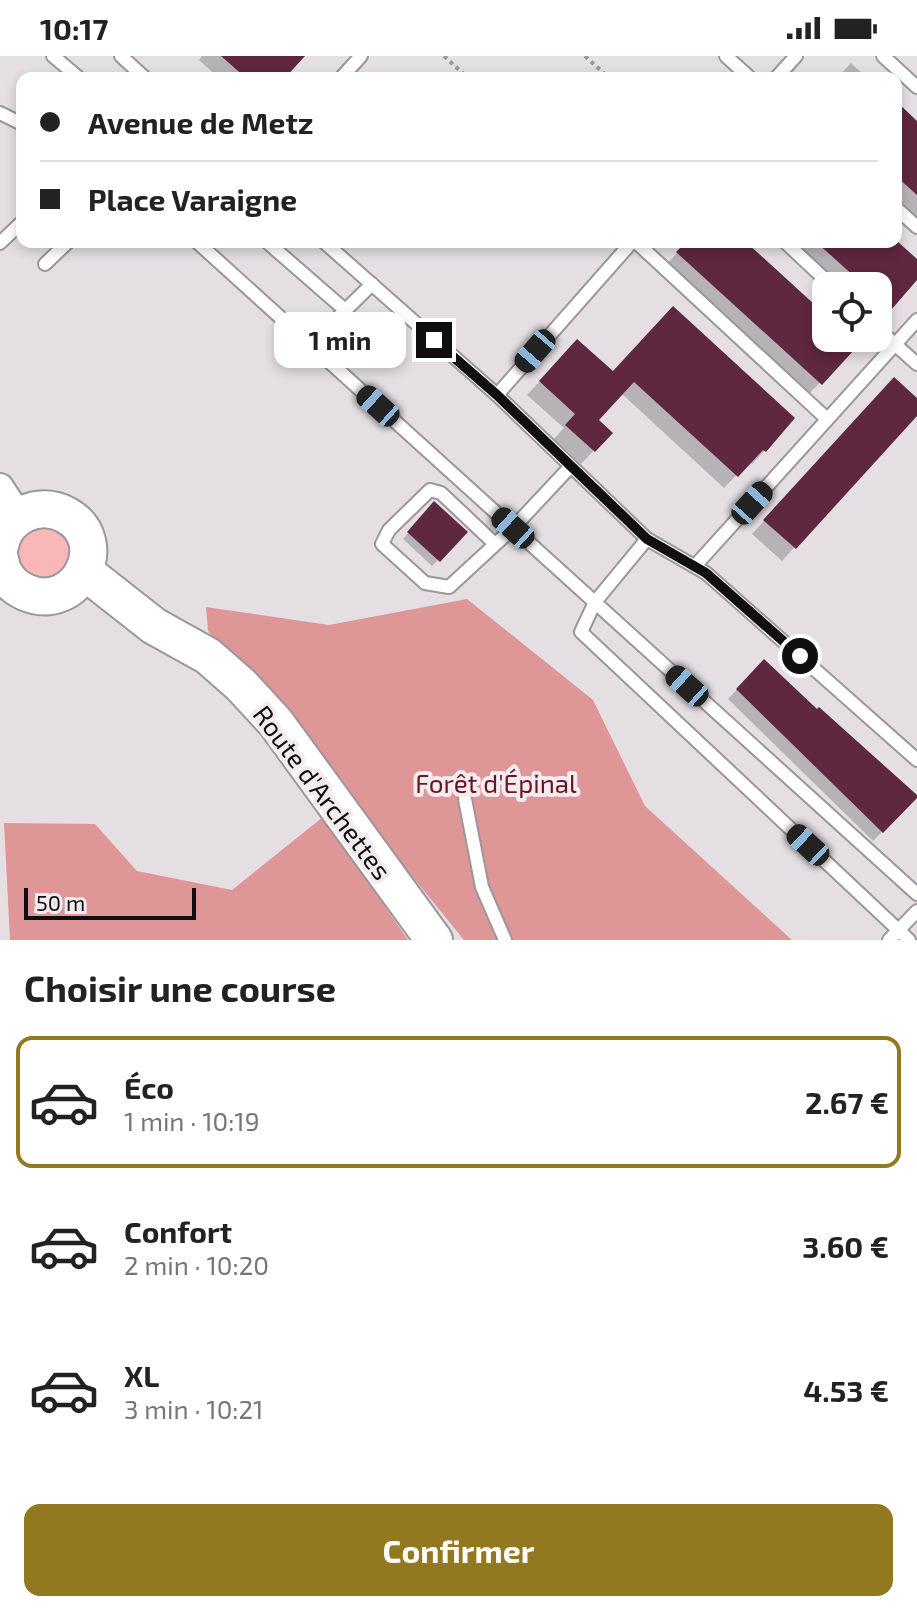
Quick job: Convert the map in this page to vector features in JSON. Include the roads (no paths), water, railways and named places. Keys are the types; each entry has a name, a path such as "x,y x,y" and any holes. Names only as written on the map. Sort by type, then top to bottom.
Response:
{"street":[{"path":"10,501 35,509 55,509 69,516 82,530 88,554 84,571 67,591 48,597 34,596 17,589 1,565 10,501"},
{"name":"Route d'Archettes","path":"84,571 154,626 208,656 241,685 276,723 434,940"}],"lane":[{"path":"53,56 72,72"},
{"path":"121,56 138,72"},
{"path":"346,72 361,56"},
{"path":"726,56 743,72"},
{"path":"781,72 796,56"},
{"path":"883,56 901,72"},
{"path":"902,73 917,87"},
{"path":"902,213 917,227"},
{"path":"0,243 16,228"},
{"path":"45,264 62,248"},
{"path":"204,248 917,894"},
{"path":"274,248 345,310"},
{"path":"331,248 497,395 647,539 706,573 917,760"},
{"path":"497,395 629,248"},
{"path":"641,248 827,419"},
{"path":"791,248 817,272"},
{"path":"310,345 372,284"},
{"path":"695,566 917,320"},
{"path":"892,342 917,364"},
{"path":"495,544 441,493 430,490 389,530 382,544 425,583 449,587 513,528 571,466"},
{"path":"647,539 595,602 581,632 909,940"},
{"path":"465,799 482,887 505,940"},
{"path":"889,940 917,911"}],"park label":[{"name":"Forêt d'Épinal","path":"496,782"}]}
